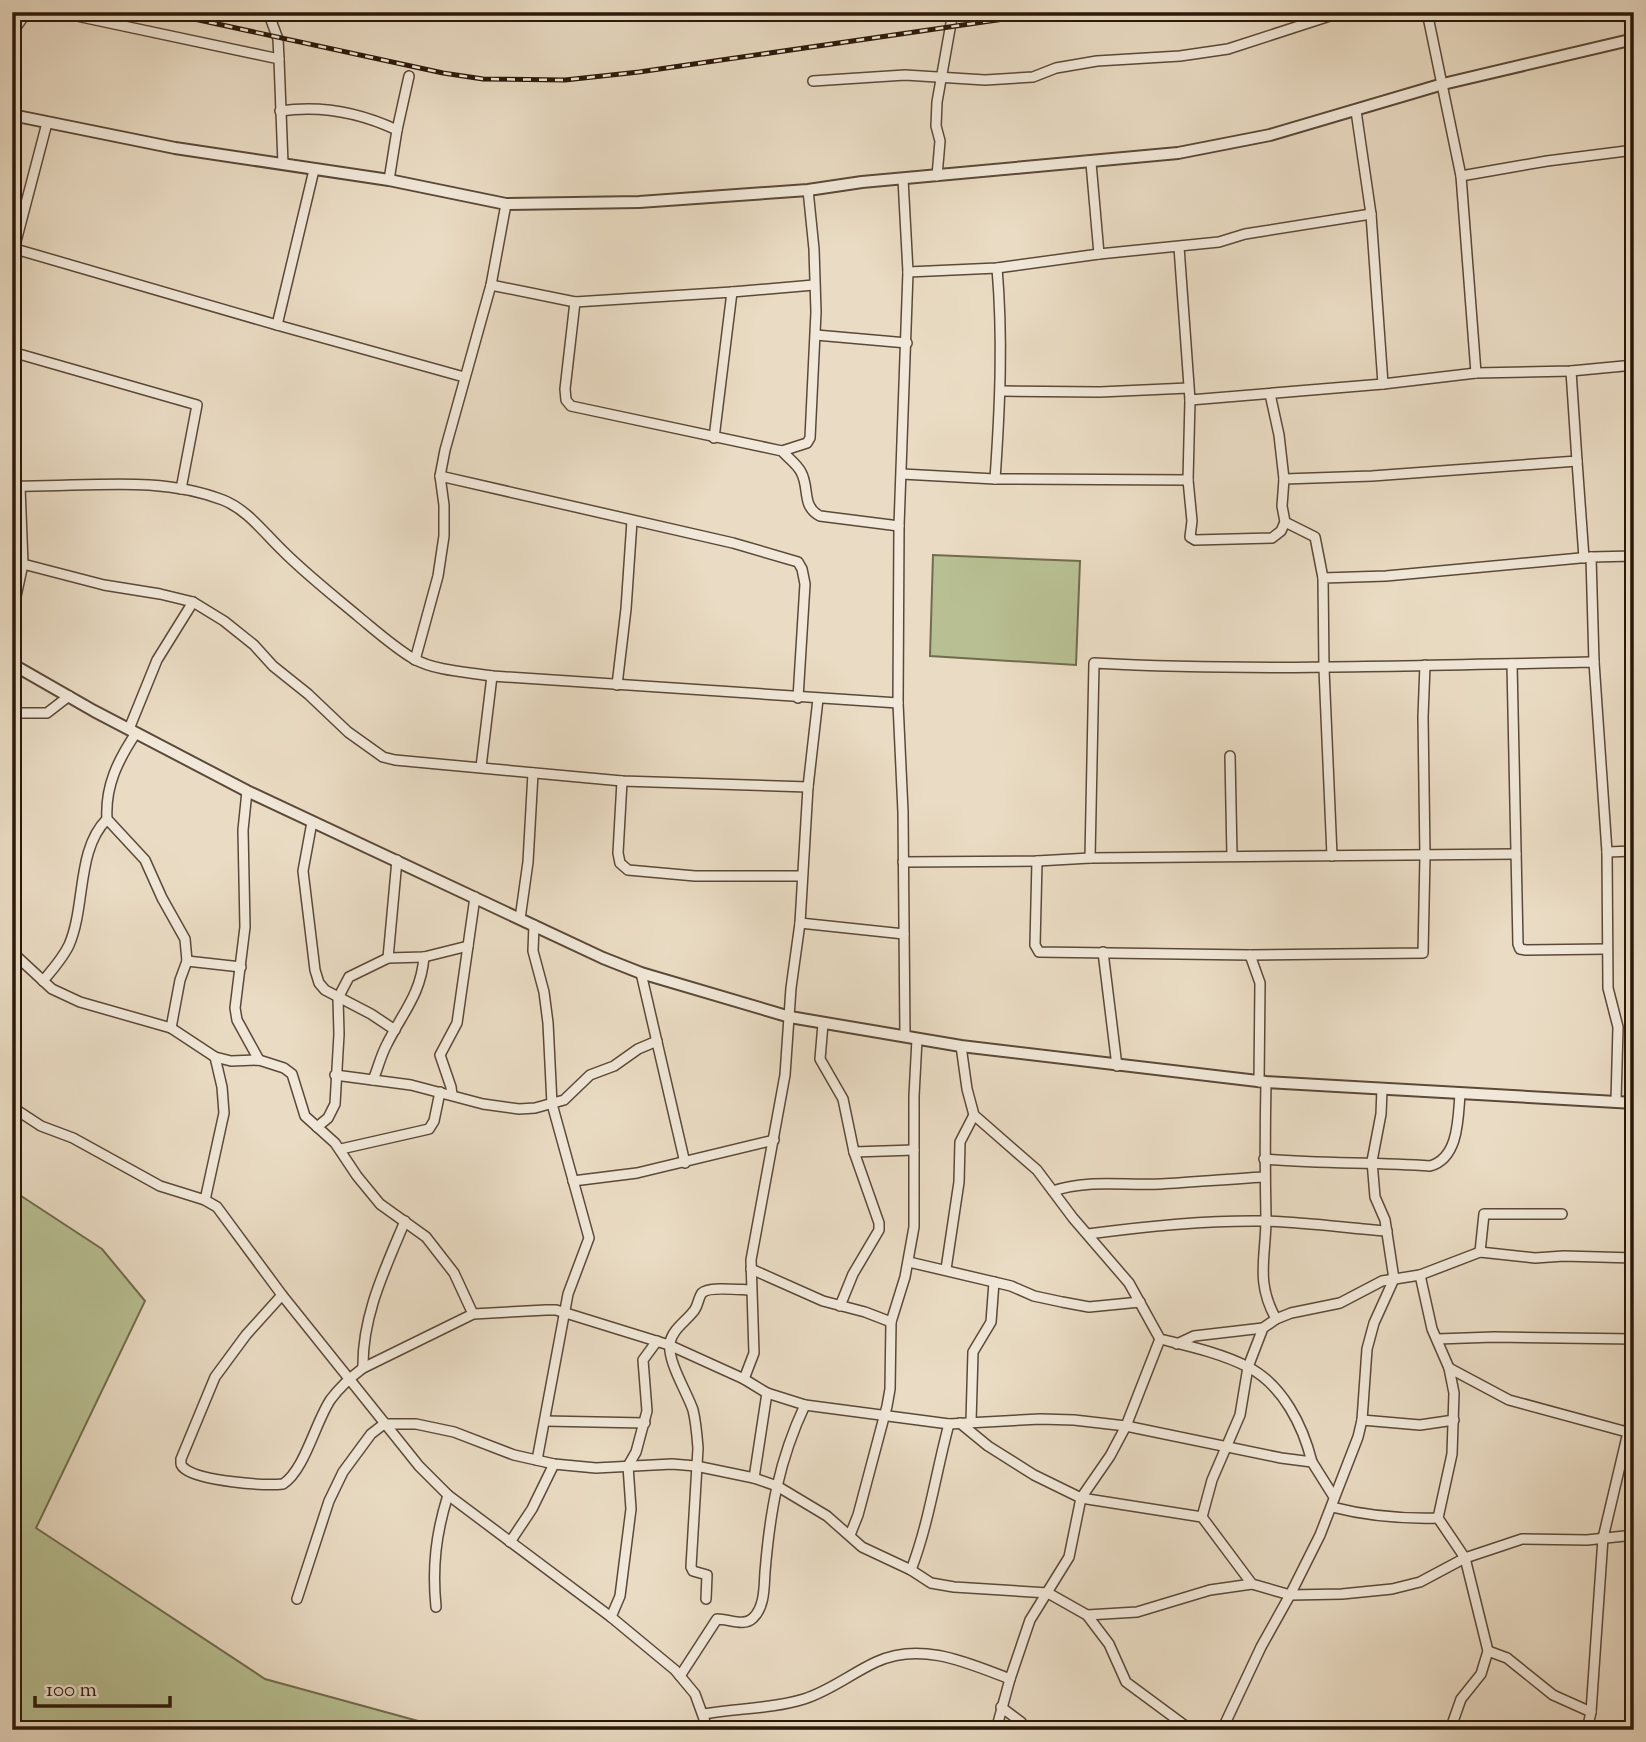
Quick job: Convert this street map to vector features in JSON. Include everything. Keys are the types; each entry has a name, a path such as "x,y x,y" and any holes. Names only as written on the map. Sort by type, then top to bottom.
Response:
{"street":[{"path":"14,30 27,12"},
{"path":"58,12 279,59"},
{"path":"268,12 278,39 283,164"},
{"path":"937,176 940,141 936,126 937,102 953,12"},
{"path":"813,81 905,75 985,80 1033,77 1065,66 1097,61 1180,56 1228,48 1342,12"},
{"path":"1427,12 1461,176 1476,373"},
{"path":"1628,12 1634,46"},
{"path":"12,115 174,148 389,180 506,204 639,202 808,190 862,182 1178,153 1269,135 1443,84 1633,39"},
{"path":"389,180 409,76"},
{"path":"280,111 300,108 333,110 366,118 397,130"},
{"path":"1356,111 1371,214 1383,384"},
{"path":"47,123 13,249 464,377"},
{"path":"1461,176 1634,150"},
{"path":"1091,163 1099,254"},
{"path":"277,325 314,170"},
{"path":"903,179 908,272 900,526 898,703 902,753 905,1036"},
{"path":"575,302 565,389 566,400 571,406 782,451 807,443 810,438 816,335 814,249 808,190"},
{"path":"415,660 438,576 444,536 440,476 464,377 491,285 506,204"},
{"path":"908,272 997,268 1219,242 1245,234 1371,214"},
{"path":"1179,247 1190,400 1190,537 1195,540 1272,538 1282,531 1285,522 1282,506 1284,479 1279,435 1269,394"},
{"path":"995,479 1001,391 997,268"},
{"path":"491,285 575,302 814,285"},
{"path":"714,438 732,292"},
{"path":"816,335 907,343"},
{"path":"12,352 197,405 181,489"},
{"path":"1190,400 1383,384 1476,373 1571,371 1634,365"},
{"path":"1571,371 1577,461 1588,557 1607,852 1608,988 1618,1027 1615,1101"},
{"path":"1001,391 1100,392 1188,388"},
{"path":"782,451 802,473 806,498 813,512 820,516 900,526"},
{"path":"1284,479 1371,476 1577,461"},
{"path":"902,474 995,479 1188,480"},
{"path":"440,476 733,543 798,562 806,584 798,698"},
{"path":"12,615 23,564 16,487 90,485 181,489 222,500 242,510 284,553 321,585 415,660 438,667 492,676 898,703"},
{"path":"617,685 632,521"},
{"path":"1285,522 1315,537 1323,578 1332,856"},
{"path":"1323,578 1385,576 1588,557 1634,556"},
{"path":"23,564 104,585 193,602 224,621 254,645 273,666 308,694 348,732 383,757 622,781 808,787"},
{"path":"43,981 69,944 88,855 97,831 107,819 109,789 114,772 132,731 157,660 193,602"},
{"path":"1090,858 1094,663 1324,669 1594,663"},
{"path":"12,664 247,791 520,919 641,973 790,1017 961,1046 1263,1082 1634,1102"},
{"path":"1512,664 1518,944 1521,949 1607,949"},
{"path":"1037,861 1036,950 1042,953 1423,953 1425,665"},
{"path":"481,767 492,676"},
{"path":"12,713 47,713 69,696"},
{"path":"744,1379 754,1353 751,1269 758,1210 785,1075 791,988 800,923 808,787 818,699"},
{"path":"1230,755 1232,856"},
{"path":"520,919 528,862 533,773"},
{"path":"622,781 618,853 620,863 628,870 695,876 801,876"},
{"path":"247,791 243,830 246,907 236,995 237,1020 259,1060"},
{"path":"107,819 132,844 152,872 185,939 187,961 180,980 171,1028"},
{"path":"312,822 303,871 315,970 319,983 325,990 395,1030"},
{"path":"1607,852 1634,851"},
{"path":"903,862 1516,854"},
{"path":"388,958 397,860"},
{"path":"452,1095 440,1055 457,1023 475,897"},
{"path":"800,923 904,934"},
{"path":"534,925 533,951 544,992 548,1023 552,1104 584,1212 589,1238 568,1294 537,1460"},
{"path":"317,1127 328,1118 335,1104 338,998 349,977 388,958 424,957 468,946"},
{"path":"12,952 51,989 80,1002 171,1028 215,1057 231,1061 259,1060 284,1068 292,1074 302,1109 341,1149 357,1176 380,1204 426,1237 454,1273 473,1314"},
{"path":"1103,952 1117,1066"},
{"path":"1250,955 1260,984 1266,1221 1264,1287 1265,1296 1276,1319"},
{"path":"373,1080 386,1046 422,978 424,957"},
{"path":"187,961 241,967"},
{"path":"641,973 685,1163"},
{"path":"823,1024 820,1059 840,1092 855,1152 879,1223 879,1230 853,1274 840,1306"},
{"path":"850,1535 885,1416 890,1389 891,1322 909,1262 914,1227 917,1039"},
{"path":"335,1075 411,1085 483,1104 519,1109 564,1100 590,1075 614,1066 638,1049 657,1041"},
{"path":"961,1046 974,1115 1037,1170 1129,1283 1160,1339 1248,1367 1273,1386 1304,1433 1312,1462 1334,1497"},
{"path":"205,1200 224,1113 222,1087 215,1057"},
{"path":"1222,1730 1332,1507 1350,1464 1362,1420 1367,1349 1374,1323 1394,1279 1384,1214 1375,1197 1372,1161 1381,1114 1382,1088"},
{"path":"341,1149 429,1129 434,1121 440,1093"},
{"path":"1264,1159 1295,1162 1372,1161 1430,1166 1437,1164 1446,1156 1454,1140 1460,1094"},
{"path":"12,1107 41,1126 73,1139 160,1186 205,1200 217,1207 348,1380 419,1466 448,1495 611,1617 680,1676 695,1694 708,1730"},
{"path":"946,1269 959,1182 960,1142 974,1115"},
{"path":"573,1181 637,1173 774,1140"},
{"path":"855,1152 914,1150"},
{"path":"1053,1191 1089,1183 1160,1184 1264,1177"},
{"path":"1480,1252 1484,1214 1562,1214"},
{"path":"362,1368 363,1342 376,1289 405,1221"},
{"path":"1088,1234 1167,1224 1266,1221 1387,1231"},
{"path":"1177,1344 1194,1335 1263,1328 1290,1313 1340,1303 1369,1286 1420,1275 1480,1252 1535,1258 1634,1258"},
{"path":"909,1262 1012,1286 1034,1296 1089,1307 1140,1302"},
{"path":"751,1269 823,1301 891,1322"},
{"path":"1420,1275 1432,1329 1449,1368 1454,1393 1452,1454 1438,1518 1465,1558 1488,1651 1481,1674 1461,1699 1450,1730"},
{"path":"971,1422 973,1352 991,1322 994,1282"},
{"path":"706,1599 707,1575 693,1571 691,1567 698,1448 693,1412 669,1345 676,1330 695,1310 702,1293 707,1290 751,1290"},
{"path":"282,1295 246,1335 215,1377 187,1440 181,1464 186,1470 225,1481 283,1484 288,1481 307,1449 331,1400 362,1368 473,1314 546,1310 565,1313 669,1345 744,1379 767,1394 805,1405 949,1424 1074,1420 1126,1426 1312,1462"},
{"path":"1202,1517 1212,1480 1240,1415 1248,1367 1263,1328"},
{"path":"996,1730 1030,1620 1069,1558 1081,1498 1110,1456 1126,1426 1160,1339"},
{"path":"1437,1339 1634,1339"},
{"path":"611,1617 620,1596 631,1509 628,1466 636,1452 647,1411 643,1360 657,1341"},
{"path":"1449,1368 1508,1400 1627,1432"},
{"path":"754,1478 767,1394"},
{"path":"680,1676 717,1619 745,1622 755,1616 764,1593 767,1532 785,1451 805,1405"},
{"path":"1587,1730 1591,1712 1603,1538 1634,1407"},
{"path":"1362,1420 1420,1425 1454,1420"},
{"path":"545,1421 645,1423"},
{"path":"960,1423 988,1446 1034,1475 1081,1498 1202,1517 1252,1584"},
{"path":"297,1599 329,1501 343,1472 370,1434 384,1424 416,1424 454,1432 514,1455 554,1464 596,1468 672,1464 754,1478 777,1486 827,1516 862,1547 911,1570 930,1583 1048,1593 1087,1615 1109,1644 1126,1682 1191,1730"},
{"path":"911,1570 922,1541 949,1424"},
{"path":"510,1542 532,1509 554,1464"},
{"path":"436,1607 433,1568 435,1544 448,1495"},
{"path":"1332,1507 1380,1517 1438,1518"},
{"path":"1087,1615 1137,1612 1210,1590 1252,1584 1290,1595 1392,1589 1420,1583 1465,1558 1522,1539 1634,1535"},
{"path":"1488,1651 1507,1658 1553,1695 1591,1712"},
{"path":"704,1714 786,1704 807,1698 879,1661 900,1656 930,1654 950,1657 1010,1679"},
{"path":"1001,1707 1021,1722 1026,1730"}],"green space":[{"path":"933,555 1080,561 1076,665 930,656"},
{"path":"12,1190 102,1249 145,1301 36,1528 265,1679 451,1730 12,1730"}],"railway":[{"path":"162,12 443,73 483,79 565,80 639,72 1052,12"}]}
